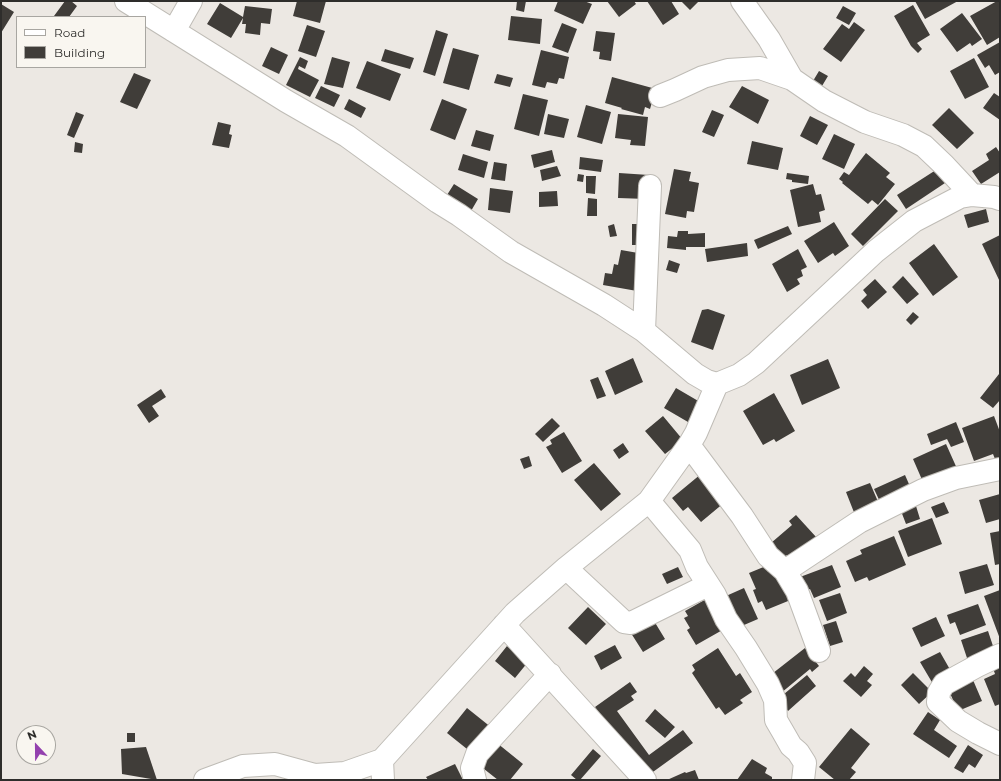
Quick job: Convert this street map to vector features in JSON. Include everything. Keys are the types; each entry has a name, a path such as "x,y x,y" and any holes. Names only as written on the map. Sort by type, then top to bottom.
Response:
{"street":[{"path":"126,1 286,101 347,136 438,202 511,252 604,305 644,331 695,374 707,381 717,384 739,375 756,363 876,251 914,221 960,197 972,195 1000,199"},
{"path":"174,31 191,1"},
{"path":"742,1 769,39 792,79"},
{"path":"660,96 703,77 728,70 760,68 792,79 824,101 865,122 904,135 924,146 972,195"},
{"path":"644,331 650,186"},
{"path":"206,780 243,766 275,764 315,775 382,770 515,613 566,568 649,501 696,433 717,384"},
{"path":"689,445 742,516 768,556 785,571 797,591 820,651"},
{"path":"785,571 859,522 923,490 956,478 1000,469"},
{"path":"649,501 690,550 697,567 715,595 726,619 768,684 775,700 776,720 791,746 798,752 805,763 803,780"},
{"path":"566,568 624,622 631,623 708,585"},
{"path":"504,625 645,780"},
{"path":"1000,655 944,684 939,692 938,702 958,722 1000,744"},
{"path":"476,780 472,768 477,754 550,674"}],"building":[{"path":"65,1 71,1 77,6 70,16 54,16"},
{"path":"297,1 326,1 320,23 293,16"},
{"path":"517,1 526,1 524,12 516,10"},
{"path":"558,1 584,1 592,4 583,24 554,11"},
{"path":"607,1 634,1 636,4 619,17"},
{"path":"647,1 671,1 679,14 663,25"},
{"path":"681,1 699,1 690,10"},
{"path":"915,1 958,1 925,19"},
{"path":"997,1 1000,1 1000,37 987,45 970,16"},
{"path":"220,3 243,17 245,6 272,9 270,24 261,23 260,35 245,33 246,24 242,24 243,18 231,38 207,24"},
{"path":"1,4 14,12 1,33"},
{"path":"913,5 930,35 917,43 922,49 918,53 911,46 894,16"},
{"path":"843,6 856,13 849,25 836,18"},
{"path":"962,13 982,39 972,46 970,43 957,52 940,29"},
{"path":"511,16 542,19 540,44 508,40"},
{"path":"854,22 865,30 841,62 823,49 842,24 849,29"},
{"path":"562,23 577,29 568,53 552,47"},
{"path":"307,25 325,31 316,57 298,51"},
{"path":"436,30 448,34 435,76 423,72"},
{"path":"596,31 615,33 611,61 599,59 600,52 593,51"},
{"path":"1000,42 1000,72 995,75 989,65 985,68 977,55"},
{"path":"271,47 288,55 279,74 262,66"},
{"path":"453,48 479,55 469,90 443,83"},
{"path":"385,49 414,58 410,69 381,61"},
{"path":"541,50 569,57 564,79 559,78 557,84 547,82 545,88 532,85"},
{"path":"300,57 308,61 305,69 299,66 298,69 319,80 310,97 286,85"},
{"path":"332,57 350,62 343,88 324,84"},
{"path":"974,58 989,87 965,99 950,71"},
{"path":"367,61 401,74 390,101 356,88"},
{"path":"819,71 828,76 822,86 813,81"},
{"path":"134,73 151,80 137,109 120,102"},
{"path":"497,74 513,78 510,87 494,83"},
{"path":"612,77 656,89 650,109 645,107 643,115 605,103"},
{"path":"321,86 340,95 334,107 315,98"},
{"path":"742,86 769,100 758,124 729,107"},
{"path":"994,93 1000,97 1000,120 983,108"},
{"path":"523,94 548,100 539,136 514,129"},
{"path":"349,99 366,108 361,118 344,109"},
{"path":"442,99 467,109 455,140 430,130"},
{"path":"586,105 611,112 602,144 577,137"},
{"path":"949,108 974,133 957,149 932,125"},
{"path":"712,110 724,115 714,137 702,132"},
{"path":"76,112 84,115 74,138 67,135"},
{"path":"548,114 569,119 564,138 544,134"},
{"path":"618,114 648,117 645,146 630,145 631,140 615,138"},
{"path":"810,116 828,125 817,145 800,136"},
{"path":"218,122 231,125 229,134 232,135 229,148 212,145"},
{"path":"476,130 494,135 490,151 471,146"},
{"path":"834,134 855,144 844,169 822,159"},
{"path":"752,141 783,148 778,170 747,164"},
{"path":"75,142 83,144 82,153 74,152"},
{"path":"996,147 1000,153 1000,172 981,184 972,171 989,160 986,154"},
{"path":"552,150 555,162 534,168 531,155"},
{"path":"866,153 890,173 886,177 895,184 878,205 872,200 868,204 839,179 844,172 849,175"},
{"path":"463,154 488,162 484,178 458,170"},
{"path":"580,157 603,160 601,172 579,169"},
{"path":"494,162 507,164 505,181 491,179"},
{"path":"557,166 561,176 542,181 540,170"},
{"path":"939,168 948,181 906,209 897,195"},
{"path":"674,169 691,172 689,181 699,183 694,212 687,211 686,218 665,214"},
{"path":"619,173 649,175 647,199 618,198"},
{"path":"787,173 809,176 808,184 792,182 792,180 786,179"},
{"path":"578,174 584,175 583,182 577,181"},
{"path":"586,176 596,176 595,194 586,193"},
{"path":"454,184 478,199 471,211 447,195"},
{"path":"813,184 816,195 821,194 825,210 819,212 821,222 798,227 790,190"},
{"path":"490,188 513,191 510,213 488,210"},
{"path":"557,191 558,206 539,207 539,192"},
{"path":"588,198 597,199 597,216 587,216"},
{"path":"885,199 898,211 863,246 851,234"},
{"path":"986,209 989,222 968,228 964,215"},
{"path":"834,222 849,246 835,256 833,253 818,263 804,241"},
{"path":"614,224 617,236 610,237 608,226"},
{"path":"632,224 642,224 641,245 632,245"},
{"path":"788,226 792,234 758,249 754,240"},
{"path":"678,231 688,231 688,234 705,233 705,247 686,247 686,250 667,248 668,236 677,237"},
{"path":"1000,235 1000,282 982,244"},
{"path":"747,243 748,256 707,262 705,249"},
{"path":"934,244 958,277 933,296 909,263"},
{"path":"798,249 807,267 801,270 803,276 797,279 800,284 787,292 772,264"},
{"path":"621,250 644,254 637,291 603,285 605,273 612,274 614,264 618,265"},
{"path":"669,260 680,264 677,273 666,270"},
{"path":"903,276 919,294 907,304 892,287"},
{"path":"875,279 887,292 868,309 861,301 867,295 863,290"},
{"path":"708,309 725,315 713,350 691,342 702,310"},
{"path":"913,312 919,317 911,325 906,320"},
{"path":"633,358 643,382 615,395 605,371"},
{"path":"828,359 840,388 802,405 790,375"},
{"path":"999,374 1000,400 993,408 980,398"},
{"path":"598,377 606,396 597,399 590,380"},
{"path":"676,388 700,402 688,422 664,408"},
{"path":"161,389 166,397 152,406 159,416 149,423 137,405"},
{"path":"774,393 795,431 776,442 774,439 763,445 743,411"},
{"path":"663,416 683,440 665,454 645,431"},
{"path":"994,416 1000,432 1000,458 995,459 993,454 974,461 962,428"},
{"path":"552,418 560,426 543,442 535,434"},
{"path":"956,422 964,442 951,447 947,439 931,445 927,434"},
{"path":"564,432 582,461 562,473 546,447 552,444 550,440"},
{"path":"623,443 629,452 619,459 613,450"},
{"path":"946,444 959,473 923,482 913,459"},
{"path":"529,456 532,466 524,469 520,459"},
{"path":"594,463 621,494 601,511 574,480"},
{"path":"701,474 725,502 701,522 688,507 683,511 672,498"},
{"path":"905,475 912,491 882,506 874,489"},
{"path":"870,483 879,504 857,520 846,492"},
{"path":"1000,494 1000,519 986,523 979,500"},
{"path":"944,502 949,513 936,518 931,507"},
{"path":"916,506 920,519 906,524 901,511"},
{"path":"796,515 817,538 792,560 787,555 784,558 771,543 792,525 789,521"},
{"path":"932,518 942,544 908,557 898,531"},
{"path":"1000,531 1000,564 995,565 990,533"},
{"path":"894,536 906,565 869,581 867,577 855,582 846,561 862,554 860,550"},
{"path":"987,564 994,585 965,594 959,572"},
{"path":"832,565 841,587 814,598 810,589 802,592 800,577"},
{"path":"766,566 768,572 776,568 793,599 766,610 762,601 758,603 753,590 756,589 749,573"},
{"path":"678,567 683,577 667,584 662,574"},
{"path":"744,588 758,619 737,628 726,596"},
{"path":"1000,590 1000,639 984,596"},
{"path":"840,593 847,613 827,621 819,600"},
{"path":"708,598 726,628 696,645 687,630 690,628 684,618 688,616 685,611"},
{"path":"978,604 986,625 960,635 955,622 950,624 947,615"},
{"path":"588,607 606,624 586,645 568,628"},
{"path":"651,616 665,639 643,652 629,630"},
{"path":"936,617 945,636 921,647 912,628"},
{"path":"836,621 843,642 830,646 823,625"},
{"path":"988,631 995,652 968,661 961,640"},
{"path":"615,645 622,658 601,670 594,656"},
{"path":"507,646 528,662 515,678 495,661"},
{"path":"718,648 736,676 740,673 752,692 740,700 743,703 725,715 719,707 716,709 692,673 695,670 692,665"},
{"path":"805,648 819,666 812,672 810,669 781,693 768,677"},
{"path":"940,652 952,673 933,684 920,662"},
{"path":"1000,662 1000,704 995,706 984,679 995,674 992,665"},
{"path":"864,666 873,674 867,681 872,685 861,697 843,681 851,673 855,677"},
{"path":"913,673 932,692 919,704 901,685"},
{"path":"807,675 816,686 788,711 778,699"},
{"path":"973,680 982,701 958,711 949,691"},
{"path":"630,682 637,692 631,696 634,700 617,711 649,755 683,730 693,743 646,777 595,707"},
{"path":"467,708 492,728 472,753 447,733"},
{"path":"655,709 675,727 665,738 645,721"},
{"path":"928,712 940,720 934,730 957,746 949,758 913,734"},
{"path":"851,728 870,744 851,768 856,772 849,780 835,780 819,767"},
{"path":"127,733 135,733 135,742 127,742"},
{"path":"497,743 523,764 510,780 498,780 479,765"},
{"path":"968,745 983,755 975,768 969,764 963,773 954,768"},
{"path":"146,747 157,780 122,774 121,749"},
{"path":"593,749 601,756 580,780 577,780 571,775"},
{"path":"752,759 767,768 765,773 772,777 772,780 737,780"},
{"path":"455,764 463,780 428,780 426,777"},
{"path":"695,770 699,780 667,780 685,772"}]}
